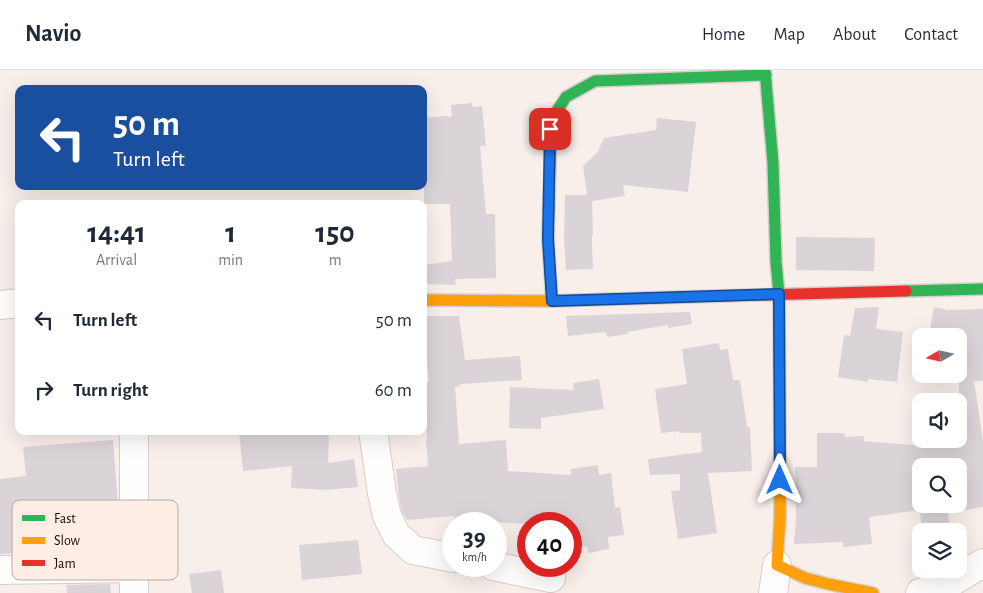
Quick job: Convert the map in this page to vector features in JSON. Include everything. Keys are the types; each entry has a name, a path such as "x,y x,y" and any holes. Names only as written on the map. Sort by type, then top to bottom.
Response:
{"street":[{"path":"552,301 548,239 550,129 555,114 566,97 595,81 765,72 773,163 776,262 779,294 780,518 773,593"},
{"path":"427,300 552,301 983,289"},
{"path":"0,305 15,303"},
{"path":"134,435 134,500"},
{"path":"374,435 382,493 388,516 396,534 413,550 442,556"},
{"path":"920,593 946,586 983,563"},
{"path":"777,565 805,578 873,593"},
{"path":"507,569 551,578"}],"building":[{"path":"472,103 473,107 482,106 486,146 480,146 486,214 495,214 496,278 455,279 456,285 427,284 427,265 452,261 450,204 427,204 427,200 424,200 424,190 427,190 427,118 452,117 451,105"},
{"path":"657,118 696,122 688,192 623,185 625,196 592,201 593,269 566,270 564,239 565,195 587,195 583,166 597,153 604,138 656,130"},
{"path":"796,237 875,238 874,271 796,270"},
{"path":"879,307 876,329 903,332 897,382 868,379 868,382 838,377 844,335 850,336 855,308"},
{"path":"934,307 948,310 983,309 983,381 974,381 983,441 983,507 967,510 967,458 912,458 912,511 869,517 872,544 843,547 843,542 794,544 796,518 795,467 817,467 817,433 845,433 845,437 864,436 864,441 912,445 912,448 967,448 967,393 959,393 959,383 968,382 968,328 930,328"},
{"path":"690,312 692,324 668,328 668,325 607,337 606,332 568,336 566,316"},
{"path":"427,316 459,316 465,360 520,356 522,380 460,384 460,386 455,387 459,444 506,440 508,471 571,475 571,469 598,465 599,475 611,473 615,508 620,507 624,535 608,537 609,549 588,553 587,546 582,547 582,512 517,512 517,523 507,523 507,512 442,512 442,517 407,520 402,511 399,498 396,469 428,466 426,440 427,382 429,382"},
{"path":"719,343 720,350 728,349 733,380 740,380 747,427 750,427 752,471 708,473 717,533 678,539 671,491 680,490 680,474 650,475 648,459 702,452 701,433 679,433 679,431 661,433 655,389 687,384 682,349"},
{"path":"599,379 604,409 541,418 541,429 509,428 510,387 574,390 573,383"},
{"path":"239,435 329,435 328,463 354,459 358,487 327,490 291,488 292,466 243,471"},
{"path":"113,440 118,500 12,500 12,553 0,554 0,479 26,476 23,447"},
{"path":"920,513 948,513 949,523 921,523"},
{"path":"358,540 362,574 302,580 299,545"},
{"path":"221,570 224,593 192,593 189,574"},
{"path":"110,584 111,593 67,593 66,585"}],"traffic: fast":[{"path":"765,70 773,163 776,262 779,294 780,480"},
{"path":"552,301 548,239 551,129 555,114 566,97 595,81 766,75"},
{"path":"906,291 983,289"}],"traffic: slow":[{"path":"427,300 552,301 649,298"},
{"path":"780,480 777,565 805,578 873,593"}],"traffic: jam":[{"path":"649,298 906,291"}],"route":[{"path":"550,129 548,239 552,301 779,294 780,480"}]}
